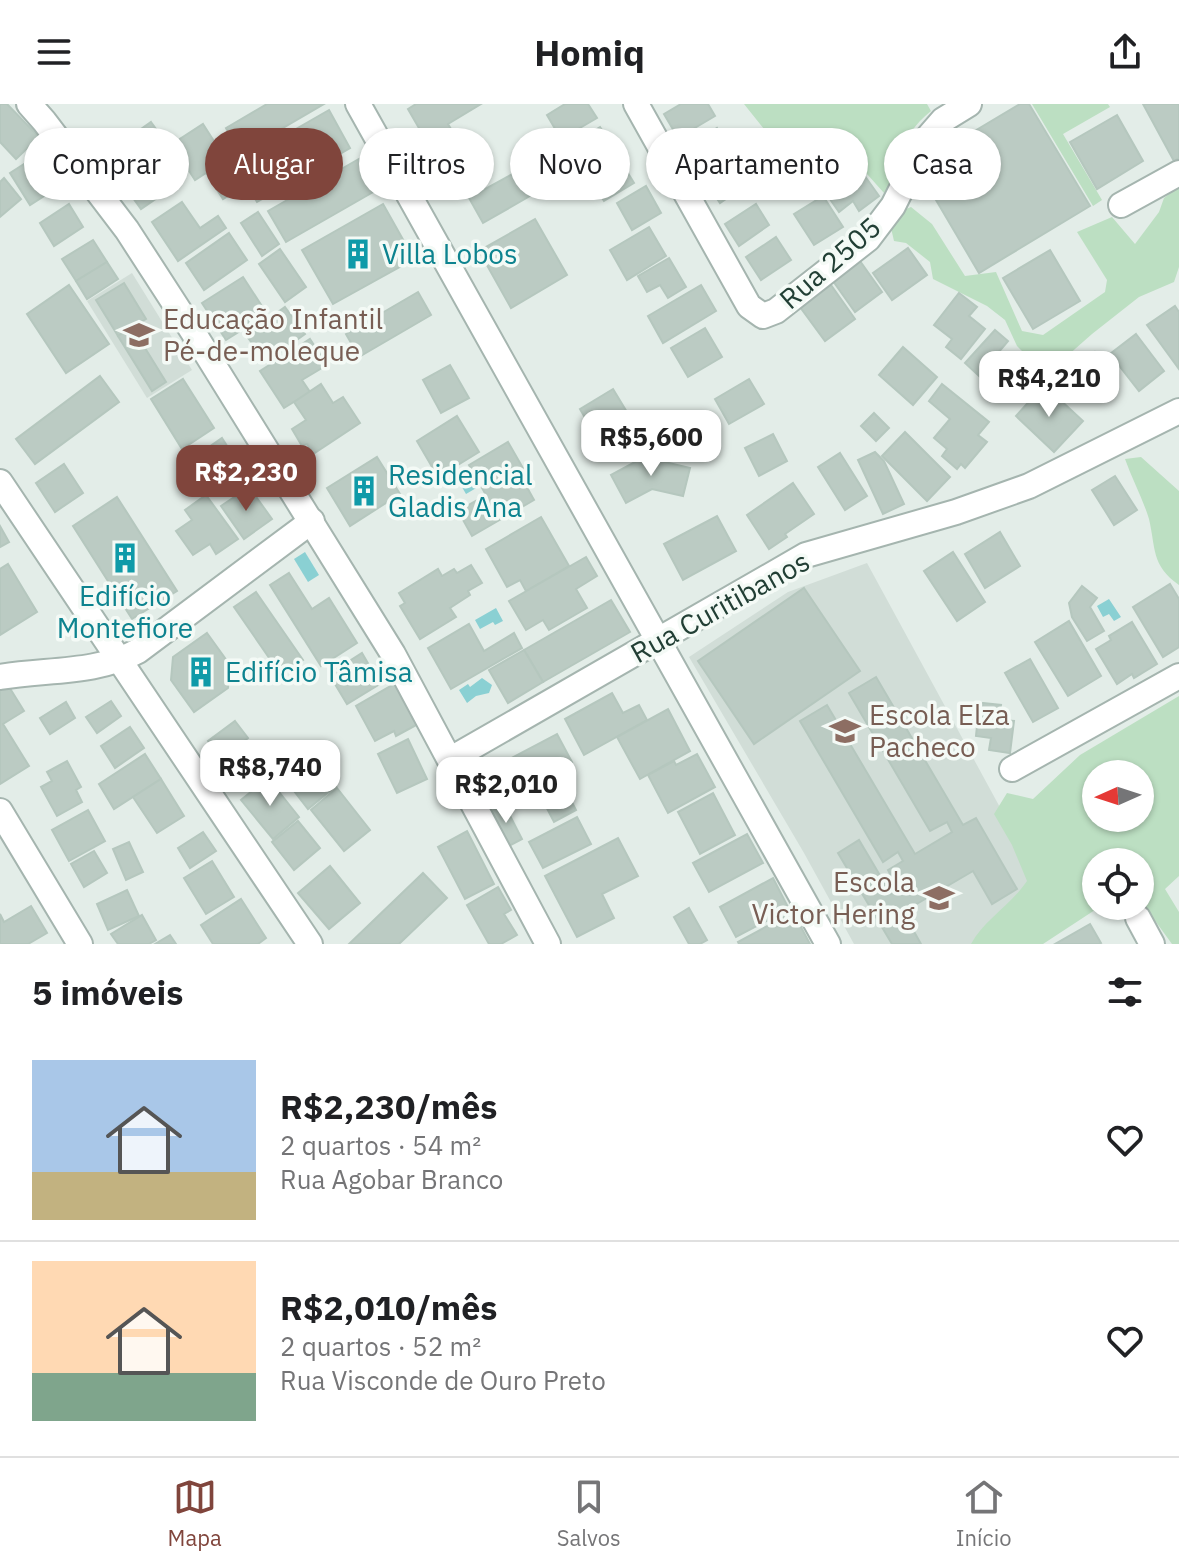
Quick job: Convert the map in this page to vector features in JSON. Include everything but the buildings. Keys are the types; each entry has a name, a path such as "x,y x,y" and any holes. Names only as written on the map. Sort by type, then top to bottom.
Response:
{"street":[{"path":"29,104 127,230 312,521 393,654 548,944"},
{"path":"358,104 828,944"},
{"name":"Rua 2505","path":"636,104 749,306 763,316 776,311 868,239 893,206 904,184 909,159 943,120 969,104"},
{"path":"1121,205 1179,173"},
{"name":"Rua Curitibanos","path":"451,759 806,555 956,512 1029,486 1179,411"},
{"path":"0,482 310,944"},
{"path":"0,677 102,666 119,661 138,651 312,521"},
{"path":"1012,769 1179,676"},
{"path":"0,811 77,943"},
{"path":"1139,920 1152,944"}],"shaded area":[{"name":"Educação Infantil Pé-de-moleque","path":"132,273 192,370 147,398 87,301"},
{"name":"Escola Elza Pacheco","path":"867,563 1064,925 1042,944 854,944 689,657 788,592"}],"green space":[{"path":"744,104 927,104 931,111 914,128 884,128 884,193 868,175 868,128 763,128"},
{"path":"1032,104 1108,104 1110,107 1063,134 1102,200 1093,206"},
{"path":"1179,186 1179,267 1174,282 1139,297 1033,386 1025,385 1022,377 1031,367 1029,358 1017,346 1005,320 987,306 933,279 930,262 906,243 894,241 891,228 899,212 911,207 932,224 965,276 996,272 1022,331 1043,335 1105,292 1107,280 1077,232 1112,217 1135,244 1159,212 1164,198"},
{"path":"1141,457 1179,491 1179,585 1159,563 1149,519 1125,459"},
{"path":"1179,696 1179,876 1165,889 1179,912 1179,944 1172,944 1154,919 1154,848 1082,848 1082,918 1043,944 971,944 1027,881 1012,845 994,814 1007,793 1033,799 1080,755"}],"water":[{"path":"464,470 472,484 476,483 478,487 466,494 455,475"},
{"path":"305,552 319,575 308,582 294,559"},
{"path":"1109,599 1121,617 1114,621 1109,614 1103,617 1097,606"},
{"path":"496,608 503,621 480,629 475,620"},
{"path":"482,678 492,685 489,693 476,696 467,703 459,690 468,684 470,687"}],"place":[{"name":"Villa Lobos","path":"358,254"},
{"name":"Educação Infantil Pé-de-moleque","path":"139,335"},
{"name":"Residencial Gladis Ana","path":"364,491"},
{"name":"Edifício Montefiore","path":"125,558"},
{"name":"Edifício Tâmisa","path":"201,672"},
{"name":"Escola Elza Pacheco","path":"845,731"},
{"name":"Escola Victor Hering","path":"939,898"}]}
